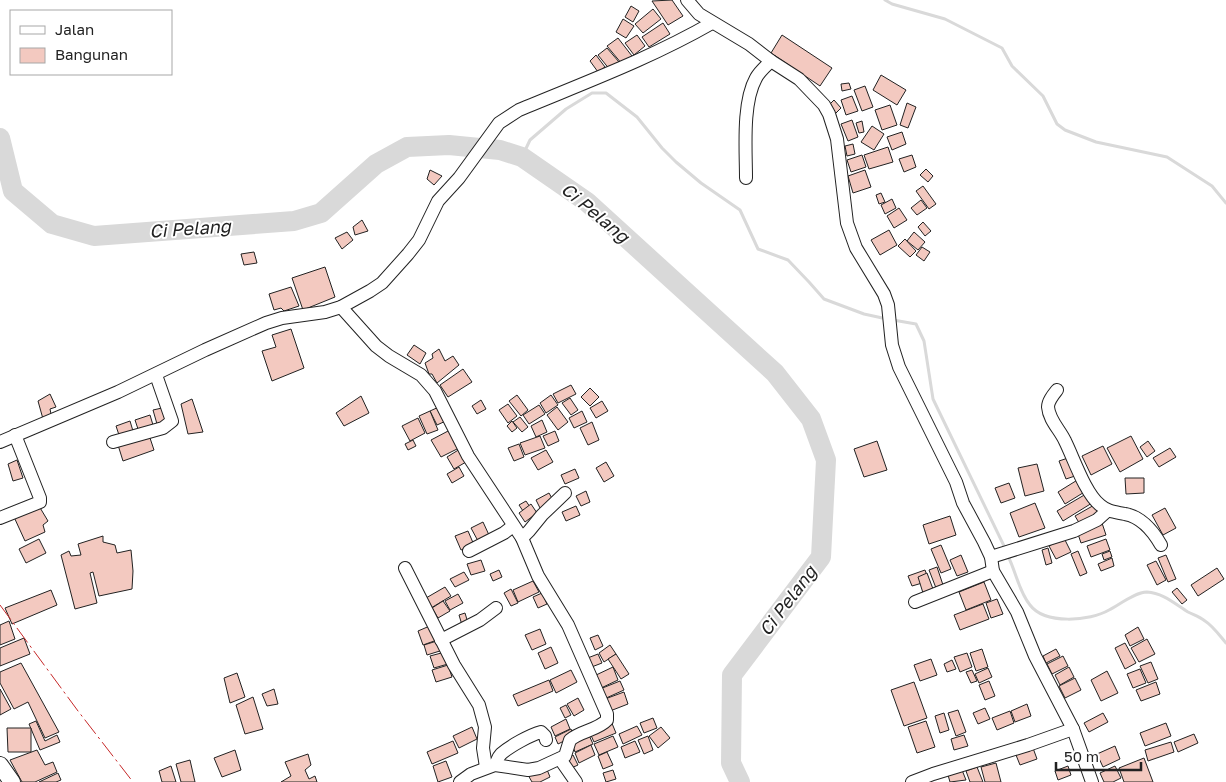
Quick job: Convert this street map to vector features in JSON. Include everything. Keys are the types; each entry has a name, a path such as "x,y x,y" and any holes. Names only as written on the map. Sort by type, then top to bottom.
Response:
{"main road":[{"path":"0,765 12,782"}],"street":[{"path":"687,0 692,8 749,44 808,86 829,114 841,165 847,223 856,248 884,294 888,305 892,346 904,380 956,482 963,503 990,557 993,571 1017,612 1035,656 1073,729 1092,782"},
{"path":"0,442 156,375 205,350 266,323 282,318 325,312 370,291 397,268 419,240 438,201 459,178 499,123 519,110 630,65 688,37 712,22"},
{"path":"746,178 746,116 756,78 771,61"},
{"path":"341,306 376,346 421,376 434,391 471,462 522,538 538,576 574,636 608,717 603,724 573,738 568,743 565,756 539,768 528,770 491,766"},
{"path":"113,442 164,428 172,421 156,375"},
{"path":"1057,390 1049,401 1049,412 1065,440 1085,485 1098,504 1108,511 1127,514 1142,521 1154,532 1161,546"},
{"path":"0,518 40,502 15,436"},
{"path":"522,538 542,515 565,494"},
{"path":"990,557 1074,531 1097,520 1108,511"},
{"path":"469,551 504,533 513,526"},
{"path":"404,568 454,665 479,705 485,727 483,748 491,766"},
{"path":"915,602 993,571"},
{"path":"441,640 480,620 496,608"},
{"path":"912,782 1073,729"},
{"path":"460,782 471,774 491,766 502,753 525,737 541,732 546,740"},
{"path":"560,759 576,782"}],"building":[{"path":"672,0 683,16 668,25 652,1"},
{"path":"631,6 639,11 633,22 625,17"},
{"path":"653,9 661,19 643,33 635,24"},
{"path":"623,19 634,26 626,38 616,32"},
{"path":"663,23 670,34 649,47 642,37"},
{"path":"637,35 645,46 634,55 625,43"},
{"path":"782,35 832,68 820,86 771,53"},
{"path":"618,38 632,56 622,64 607,46"},
{"path":"607,48 619,62 610,70 598,55"},
{"path":"596,55 605,67 598,72 590,61"},
{"path":"881,75 906,90 897,105 873,90"},
{"path":"849,83 851,89 842,91 841,84"},
{"path":"865,86 873,107 862,111 854,90"},
{"path":"852,96 858,111 846,115 841,100"},
{"path":"834,100 841,108 835,114 828,106"},
{"path":"907,103 916,107 908,128 900,125"},
{"path":"890,105 897,125 882,130 875,110"},
{"path":"852,120 858,137 848,141 841,124"},
{"path":"862,121 864,132 859,133 856,123"},
{"path":"872,126 884,134 874,150 861,142"},
{"path":"902,132 906,144 892,150 887,137"},
{"path":"853,144 855,154 847,156 845,146"},
{"path":"888,147 893,162 869,169 864,155"},
{"path":"862,155 866,167 851,172 847,160"},
{"path":"912,155 916,167 904,172 899,159"},
{"path":"926,169 933,176 928,182 920,175"},
{"path":"430,170 442,176 434,185 427,179"},
{"path":"865,170 871,187 853,193 848,176"},
{"path":"923,186 936,204 929,209 916,191"},
{"path":"881,193 885,202 879,204 876,195"},
{"path":"892,199 896,208 885,214 881,205"},
{"path":"921,200 927,208 917,215 911,208"},
{"path":"899,208 907,220 894,228 887,216"},
{"path":"362,220 368,231 355,235 353,227"},
{"path":"923,222 931,231 925,236 918,227"},
{"path":"889,230 897,245 880,255 871,240"},
{"path":"347,232 353,240 342,249 335,238"},
{"path":"914,232 925,242 918,250 907,241"},
{"path":"905,239 916,251 910,257 898,246"},
{"path":"922,247 930,252 924,261 916,255"},
{"path":"254,252 257,263 244,265 241,254"},
{"path":"325,267 335,297 303,310 292,278"},
{"path":"291,287 299,306 284,311 281,308 274,310 269,294"},
{"path":"291,329 304,368 272,381 262,351 276,347 272,335"},
{"path":"414,345 426,353 420,364 407,355"},
{"path":"439,349 445,361 453,356 459,365 437,383 432,374 429,374 425,363 433,358 432,354"},
{"path":"463,369 472,382 448,397 440,385"},
{"path":"571,385 576,394 558,403 553,394"},
{"path":"590,388 599,397 590,406 581,397"},
{"path":"50,394 56,407 50,409 51,414 43,419 38,401"},
{"path":"517,395 528,410 521,416 509,401"},
{"path":"551,395 558,405 546,413 540,403"},
{"path":"361,396 369,413 344,426 336,413"},
{"path":"570,398 578,410 571,415 562,403"},
{"path":"192,399 203,432 188,434 181,404"},
{"path":"481,400 486,409 477,414 472,406"},
{"path":"602,401 608,411 596,418 590,408"},
{"path":"508,404 517,416 508,423 499,410"},
{"path":"539,405 545,414 529,424 523,415"},
{"path":"441,406 448,420 437,425 430,411"},
{"path":"557,407 568,422 558,430 547,415"},
{"path":"162,408 168,419 157,424 153,410"},
{"path":"430,411 438,430 427,434 419,416"},
{"path":"582,411 587,422 574,428 569,418"},
{"path":"150,415 153,425 138,429 135,420"},
{"path":"520,417 528,427 522,432 513,422"},
{"path":"418,418 425,433 410,441 402,426"},
{"path":"542,420 547,432 536,437 531,426"},
{"path":"130,421 133,431 119,435 116,426"},
{"path":"512,421 517,428 512,432 507,426"},
{"path":"592,422 599,440 588,445 580,428"},
{"path":"450,430 459,448 441,457 431,440"},
{"path":"555,431 559,441 548,446 543,436"},
{"path":"149,435 154,450 123,461 118,445"},
{"path":"540,436 545,448 525,455 520,443"},
{"path":"1131,436 1143,459 1120,472 1107,448"},
{"path":"413,440 416,446 408,450 405,444"},
{"path":"877,441 887,470 864,477 854,449"},
{"path":"1148,441 1155,451 1147,457 1140,447"},
{"path":"519,444 524,457 514,461 508,448"},
{"path":"1103,446 1112,464 1091,475 1082,456"},
{"path":"1170,448 1176,457 1159,467 1153,458"},
{"path":"460,449 466,462 454,469 447,457"},
{"path":"546,450 553,462 538,470 531,458"},
{"path":"1071,457 1078,475 1066,479 1059,461"},
{"path":"17,460 23,478 13,481 8,464"},
{"path":"606,462 614,476 604,482 596,468"},
{"path":"1037,464 1044,491 1025,496 1018,468"},
{"path":"459,467 464,476 452,483 447,474"},
{"path":"575,469 579,478 565,484 561,475"},
{"path":"1125,478 1144,478 1144,493 1126,494"},
{"path":"1079,479 1086,491 1065,504 1058,492"},
{"path":"1009,483 1015,498 1001,503 995,488"},
{"path":"586,491 590,502 581,506 576,496"},
{"path":"549,493 554,502 541,510 536,500"},
{"path":"1086,494 1092,503 1063,521 1057,511"},
{"path":"526,501 532,510 525,514 519,505"},
{"path":"1035,503 1045,528 1019,537 1010,513"},
{"path":"531,504 537,513 525,522 519,513"},
{"path":"1096,504 1102,514 1081,526 1075,516"},
{"path":"39,506 48,521 43,525 45,532 25,541 14,517"},
{"path":"576,506 580,515 566,521 562,512"},
{"path":"1165,508 1176,528 1163,535 1152,515"},
{"path":"950,516 956,535 929,544 923,525"},
{"path":"483,522 489,535 478,541 471,528"},
{"path":"1102,523 1106,535 1081,543 1077,531"},
{"path":"468,531 474,545 461,550 455,536"},
{"path":"103,536 103,542 115,545 117,553 131,550 132,589 99,596 93,572 90,573 97,603 75,609 61,555 69,551 71,556 81,555 78,544"},
{"path":"1064,538 1071,552 1056,559 1049,546"},
{"path":"39,539 46,553 26,563 19,549"},
{"path":"1106,539 1110,550 1091,557 1087,546"},
{"path":"941,545 951,569 941,573 931,549"},
{"path":"1048,548 1052,563 1046,565 1042,550"},
{"path":"1078,551 1087,573 1080,576 1071,554"},
{"path":"1110,551 1112,557 1104,560 1102,554"},
{"path":"961,555 968,572 957,576 950,560"},
{"path":"1166,555 1176,579 1168,582 1158,558"},
{"path":"1112,558 1114,566 1101,571 1098,564"},
{"path":"481,560 485,571 471,575 467,564"},
{"path":"1156,561 1166,580 1157,585 1147,565"},
{"path":"937,567 943,585 936,588 929,570"},
{"path":"1217,568 1224,579 1198,596 1191,585"},
{"path":"499,570 502,577 493,581 490,574"},
{"path":"925,570 929,581 912,586 908,576"},
{"path":"464,572 469,580 455,587 450,579"},
{"path":"927,573 933,589 923,593 918,577"},
{"path":"533,581 539,592 518,602 513,590"},
{"path":"984,582 991,600 966,610 959,592"},
{"path":"445,587 451,596 431,608 426,598"},
{"path":"1177,588 1187,600 1182,604 1172,592"},
{"path":"511,589 518,603 511,606 504,593"},
{"path":"51,590 57,605 12,624 5,608"},
{"path":"542,593 547,604 538,608 533,597"},
{"path":"458,594 463,603 450,610 445,601"},
{"path":"997,599 1003,614 991,618 986,603"},
{"path":"443,601 450,611 438,618 432,608"},
{"path":"983,604 989,619 960,630 954,615"},
{"path":"465,613 468,623 462,625 459,615"},
{"path":"9,621 15,639 0,645 0,625"},
{"path":"432,625 437,640 423,645 418,631"},
{"path":"1138,627 1144,639 1130,646 1125,635"},
{"path":"540,629 546,644 532,650 525,635"},
{"path":"598,635 603,646 595,650 590,638"},
{"path":"24,638 30,654 0,666 0,648"},
{"path":"1147,639 1155,654 1139,662 1131,648"},
{"path":"440,640 443,650 427,655 424,645"},
{"path":"1125,643 1136,663 1125,669 1115,648"},
{"path":"610,645 616,654 604,662 599,653"},
{"path":"551,647 558,663 545,669 538,653"},
{"path":"982,649 988,667 976,671 970,653"},
{"path":"1056,649 1060,656 1046,663 1043,656"},
{"path":"445,652 448,664 434,668 430,656"},
{"path":"967,653 972,667 960,672 954,657"},
{"path":"598,654 602,663 589,668 585,659"},
{"path":"616,654 629,674 621,679 608,659"},
{"path":"1063,656 1068,666 1052,674 1047,664"},
{"path":"931,659 937,675 920,681 914,665"},
{"path":"952,660 956,669 947,672 944,664"},
{"path":"1151,662 1158,679 1148,683 1140,666"},
{"path":"21,663 59,732 45,738 28,702 14,709 0,683 0,672"},
{"path":"448,665 452,677 436,682 432,670"},
{"path":"613,667 618,680 599,689 594,676"},
{"path":"1069,667 1074,677 1060,685 1055,675"},
{"path":"988,668 992,677 979,683 975,674"},
{"path":"1140,669 1146,683 1133,688 1127,674"},
{"path":"571,670 577,682 556,693 550,680"},
{"path":"972,670 977,681 971,683 966,672"},
{"path":"1107,671 1118,693 1101,701 1091,680"},
{"path":"237,673 245,697 230,703 224,678"},
{"path":"1075,678 1081,690 1065,698 1059,686"},
{"path":"549,680 553,691 518,706 513,695"},
{"path":"620,681 624,690 604,699 600,689"},
{"path":"989,681 995,696 985,700 979,685"},
{"path":"914,682 927,718 904,726 891,690"},
{"path":"1156,682 1160,694 1141,701 1136,690"},
{"path":"0,689 11,709 0,715"},
{"path":"274,689 278,704 267,706 262,694"},
{"path":"624,692 628,704 610,711 605,699"},
{"path":"253,697 263,729 245,734 236,705"},
{"path":"578,698 584,710 574,716 567,704"},
{"path":"1027,704 1031,716 1015,722 1011,711"},
{"path":"566,705 571,715 565,718 560,708"},
{"path":"985,708 990,719 978,724 973,713"},
{"path":"958,710 966,732 956,736 948,713"},
{"path":"1010,711 1014,723 997,730 992,718"},
{"path":"944,713 949,730 940,733 935,716"},
{"path":"1103,713 1108,722 1089,732 1084,723"},
{"path":"653,718 657,728 644,733 640,723"},
{"path":"566,719 570,729 555,736 551,727"},
{"path":"36,721 45,741 57,735 60,742 40,750 29,724"},
{"path":"611,721 616,733 594,742 589,731"},
{"path":"926,721 935,747 917,753 908,727"},
{"path":"1166,723 1171,736 1145,746 1140,733"},
{"path":"637,726 642,735 623,744 619,734"},
{"path":"472,727 477,739 459,748 453,736"},
{"path":"661,727 670,738 658,748 649,736"},
{"path":"7,728 31,728 31,752 8,752"},
{"path":"571,729 574,736 558,744 555,737"},
{"path":"588,733 593,744 575,752 571,741"},
{"path":"1194,734 1198,743 1178,752 1174,742"},
{"path":"964,735 968,746 954,750 951,739"},
{"path":"613,736 618,747 599,755 594,744"},
{"path":"648,736 653,750 644,754 638,740"},
{"path":"453,741 458,753 432,764 427,752"},
{"path":"635,741 640,752 625,758 621,747"},
{"path":"1171,742 1174,752 1148,761 1145,750"},
{"path":"591,745 595,755 579,763 575,753"},
{"path":"1115,746 1120,759 1103,767 1097,754"},
{"path":"1033,748 1037,759 1020,765 1016,755"},
{"path":"37,750 45,765 53,762 57,772 35,782 22,782 10,760"},
{"path":"235,750 241,770 222,777 214,758"},
{"path":"607,752 613,765 603,769 598,756"},
{"path":"308,754 311,765 305,770 309,779 315,776 317,782 281,782 291,776 285,762"},
{"path":"573,755 578,765 567,770 563,760"},
{"path":"1144,758 1153,782 1124,782 1119,768"},
{"path":"190,760 195,782 181,782 176,764"},
{"path":"446,761 452,777 438,782 433,766"},
{"path":"996,763 1001,782 985,782 981,767"},
{"path":"171,766 176,782 162,782 159,771"},
{"path":"1068,766 1071,775 1058,780 1055,771"},
{"path":"1115,766 1121,778 1113,782 1104,782 1100,773"},
{"path":"546,767 550,777 540,782 532,782 528,775"},
{"path":"977,767 983,782 970,782 966,771"},
{"path":"613,770 616,779 606,782 603,773"},
{"path":"962,770 966,780 950,782 948,775"},
{"path":"58,773 61,780 56,782 39,782"}],"waterway":[{"path":"885,0 892,4 945,19 1002,48 1012,66 1043,96 1057,124 1065,130 1096,142 1167,157 1212,186 1226,203"},
{"path":"522,157 530,140 566,109 592,93 606,93 637,117 676,162 701,183 740,210 758,249 788,260 824,299 864,314 887,319"},
{"name":"Ci Pelang","path":"0,138 13,191 52,224 94,236 294,221 321,213 376,164 407,147 449,145 500,150 522,157 587,202 775,373 811,419 826,460 821,557 732,675 731,763 740,782"},
{"path":"893,320 916,324 924,341 933,399 1005,548"},
{"path":"1008,556 1026,600 1037,611 1046,616 1068,619 1091,617 1101,614 1137,594 1147,592 1174,602 1208,623 1226,643"}],"power":[{"path":"0,605 133,782"}]}
